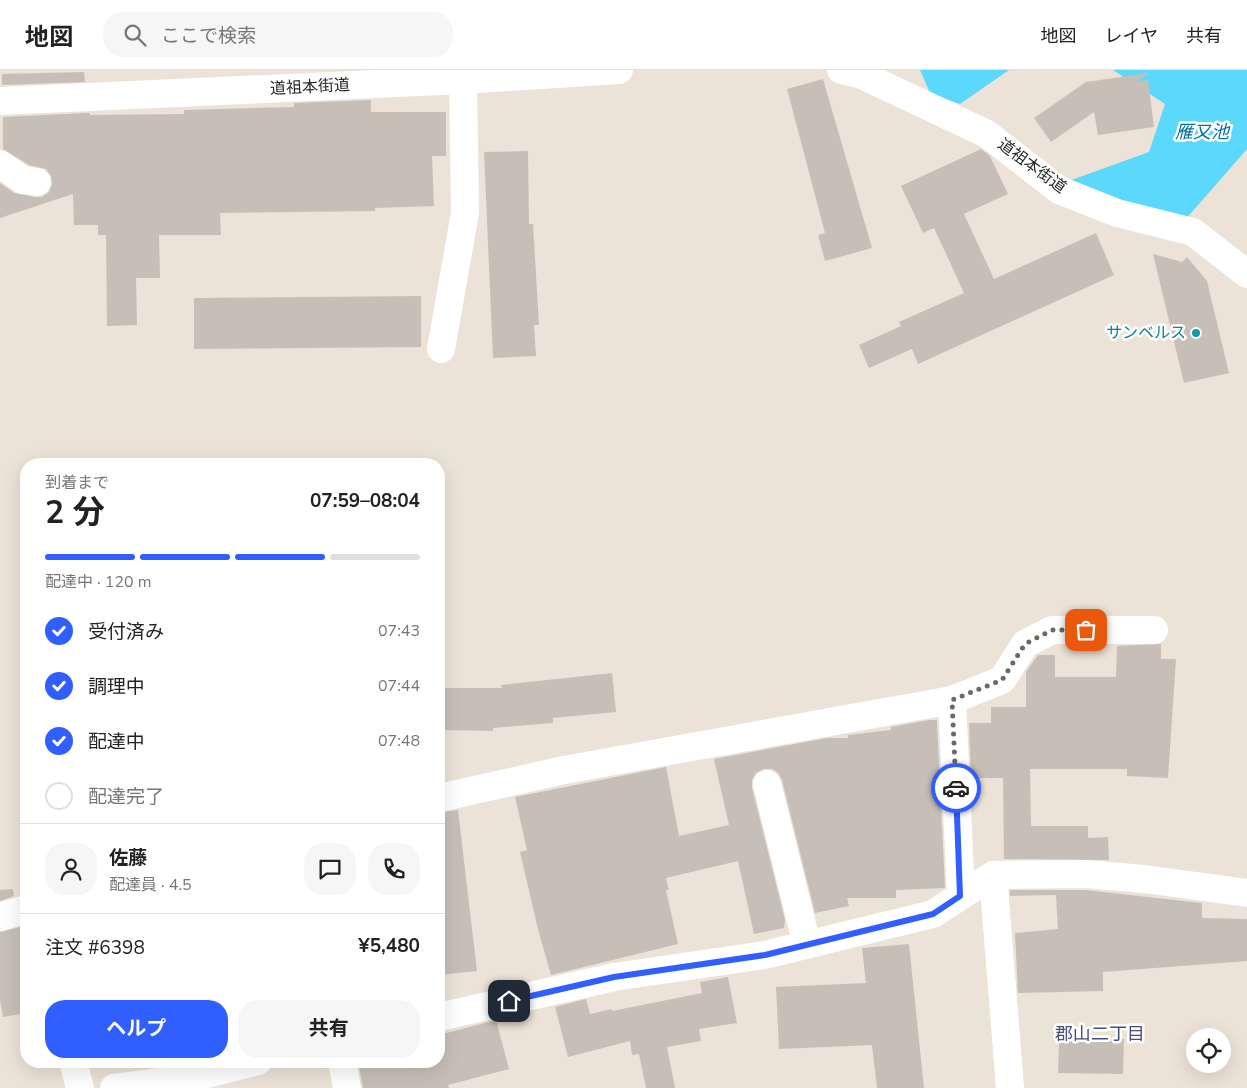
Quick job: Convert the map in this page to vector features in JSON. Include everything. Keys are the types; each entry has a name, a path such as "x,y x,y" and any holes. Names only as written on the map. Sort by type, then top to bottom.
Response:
{"street":[{"name":"道祖本街道","path":"0,102 463,80 619,70"},
{"name":"道祖本街道","path":"841,70 862,75 987,134 1059,190 1117,213 1193,232 1247,274"},
{"path":"442,350 465,213 463,80"},
{"path":"0,164 23,180 37,182"},
{"path":"445,797 574,768 952,700 1002,680 1025,644 1052,630 1154,630"},
{"path":"952,700 960,896"},
{"path":"767,784 807,945"},
{"path":"445,1016 614,977 765,955 933,914 993,875 1086,874 1144,879 1247,893"},
{"path":"993,875 1010,1088"},
{"path":"0,918 20,911"},
{"path":"75,1068 80,1088"},
{"path":"114,1088 191,1078 230,1068"},
{"path":"343,1068 347,1088"}],"water":[{"path":"920,70 1009,70 960,104 930,93"},
{"name":"雁又池","path":"1113,70 1247,70 1247,149 1185,220 1109,200 1066,182 1149,152 1165,104"}],"building":[{"path":"84,72 85,82 2,85 2,74"},
{"path":"1149,73 1137,81 1148,80 1154,127 1098,135 1094,112 1051,142 1034,118 1086,82"},
{"path":"823,79 872,248 825,261 818,235 825,233 787,89"},
{"path":"371,100 371,112 446,112 446,156 432,156 434,206 375,208 375,211 220,213 221,235 159,235 160,278 136,278 137,325 107,326 106,235 98,235 98,225 74,225 73,194 0,218 0,183 14,193 35,197 42,197 49,192 52,184 51,176 46,169 29,165 3,149 3,117 86,113 90,113 90,115 184,114 184,110 294,107 294,103"},
{"path":"981,149 990,156 1008,194 964,214 994,279 1096,233 1114,275 918,364 912,349 869,368 859,345 901,326 899,322 964,293 934,228 923,233 901,186"},
{"path":"528,151 529,224 533,224 539,325 534,325 536,356 493,358 484,152"},
{"name":"サンベルス","path":"1153,254 1182,262 1187,257 1207,281 1229,373 1184,383"},
{"path":"421,296 421,347 194,349 194,298"},
{"path":"1161,644 1161,659 1176,659 1168,778 1127,776 1127,769 1030,769 1031,826 1088,826 1088,838 1108,837 1109,860 1004,859 1003,778 971,778 969,723 991,723 991,707 1026,707 1026,672 1038,655 1055,655 1055,677 1116,677 1117,646"},
{"path":"612,673 616,712 553,718 553,723 493,728 493,731 445,730 445,688 502,688 501,685"},
{"path":"937,720 945,888 896,890 896,898 847,898 849,906 815,913 782,780 778,773 772,769 764,769 756,773 752,780 752,788 785,920 784,928 754,934 738,861 666,878 669,890 666,890 678,944 551,975 520,852 527,850 515,797 666,767 679,836 729,825 714,759 827,738 848,738 848,735 891,730 891,727"},
{"path":"458,810 477,971 445,974 445,812"},
{"path":"13,889 14,896 0,901 0,890"},
{"path":"1010,890 1085,890 1202,903 1202,918 1247,919 1247,961 1103,972 1103,991 1018,993 1015,933 1058,929 1056,895 1010,896"},
{"path":"20,927 20,1014 3,1017 0,999 0,932"},
{"path":"909,944 924,1088 877,1088 872,1045 779,1049 776,987 866,983 862,948"},
{"path":"728,977 737,1023 699,1029 701,1041 667,1047 675,1088 646,1088 639,1054 632,1055 630,1041 568,1057 555,1007 586,999 590,1014 612,1009 612,1011 702,993 700,982"},
{"path":"496,1020 509,1069 448,1085 449,1088 363,1088 359,1068 445,1068 445,1033"},
{"path":"1059,1038 1124,1039 1123,1074 1058,1073"}],"way so far":[{"path":"956,788 952,700 1002,680 1025,644 1052,630 1086,630"}],"place":[{"name":"サンベルス","path":"1196,333"}],"district":[{"name":"郡山二丁目","path":"1100,1034"}],"route":[{"path":"509,1001 614,977 765,955 933,914 960,896 956,788"}]}
